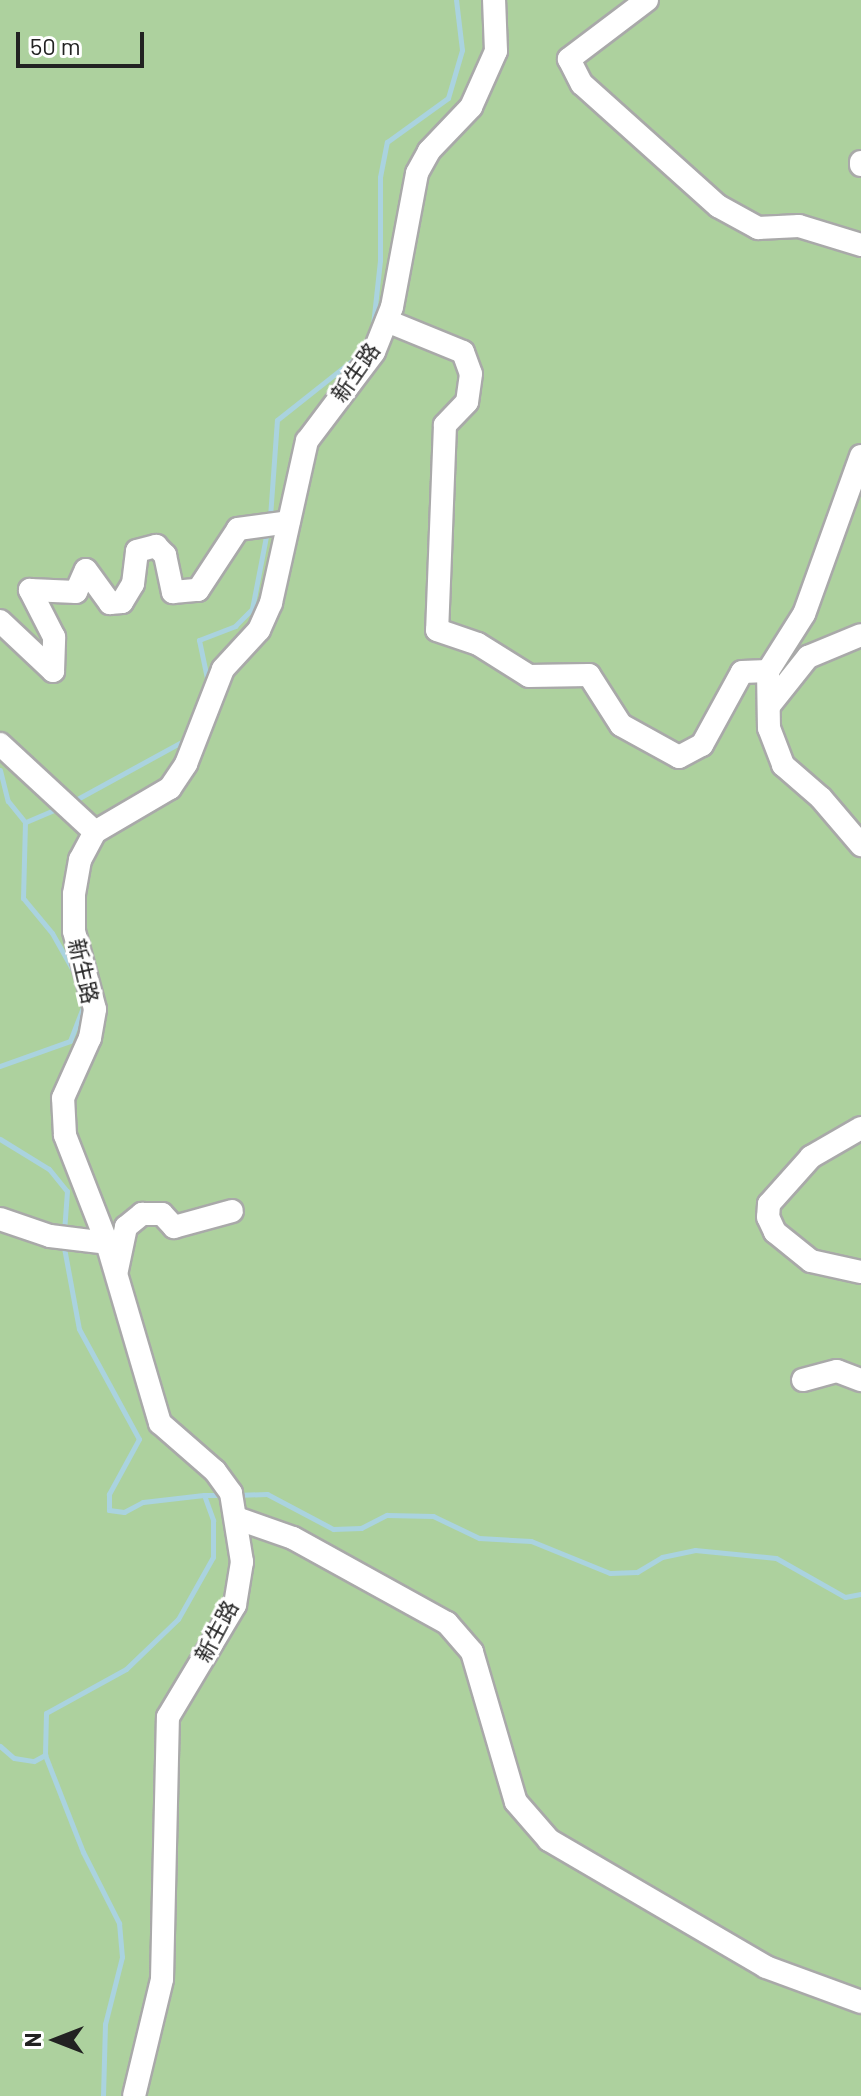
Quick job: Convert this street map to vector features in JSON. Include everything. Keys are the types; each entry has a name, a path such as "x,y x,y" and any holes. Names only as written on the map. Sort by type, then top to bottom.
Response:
{"street":[{"name":"新生路","path":"134,2096 162,1979 168,1717 235,1605 242,1562 234,1506 215,1471 160,1423 107,1243 65,1135 63,1098 90,1038 95,1009 74,931 80,860 95,832 170,788 197,735 223,669 259,630 271,603 277,522 307,441 374,352 387,321 417,173 429,151 471,107 496,51 494,0"},
{"path":"647,0 569,59 582,84 718,206 758,228 799,226 861,245"},
{"path":"387,321 463,352 471,374 467,402 445,425 437,630 478,644 529,676 589,675 621,725 679,757 702,745 742,672 768,671"},
{"path":"860,461 804,614 768,671 769,728 783,765 821,798 861,845"},
{"path":"0,621 53,671 54,637 30,590 76,592 86,570 110,603 122,602 133,584 137,551 156,546 165,555 173,592 198,590 238,529 277,522"},
{"path":"769,706 808,657 861,635"},
{"path":"3,747 59,795 95,832"},
{"path":"861,1128 811,1157 769,1204 768,1217 775,1232 811,1261 861,1272"},
{"path":"116,1275 126,1227 142,1214 162,1214 174,1227 232,1211"},
{"path":"0,1219 52,1236 107,1243"},
{"path":"803,1380 837,1371 861,1380"},
{"path":"234,1506 447,1623 472,1652 516,1802 549,1840 754,1961 861,2002"}],"green space":[{"path":"0,0 861,0 861,2096 0,2096"}],"waterway":[{"path":"270,517 277,420 354,359 372,334 380,260 380,177 387,142 448,98 462,50 456,0"},
{"path":"208,683 199,640 235,626 252,609 267,531"},
{"path":"70,803 187,739"},
{"path":"0,770 8,801 25,822"},
{"path":"61,807 25,822 23,898 52,933 74,972"},
{"path":"0,1066 70,1041 84,1005"},
{"path":"0,1139 49,1169 67,1191 64,1232"},
{"path":"63,1242 79,1329 139,1439 109,1494 109,1510 124,1512 143,1502 204,1495 213,1520 213,1557 178,1619 126,1669 46,1713 45,1755 83,1852 119,1923 122,1957 105,2024 103,2096"},
{"path":"237,1495 267,1494 333,1529 361,1528 387,1515 433,1516 479,1538 531,1541 610,1573 637,1572 662,1557 695,1550 776,1558 845,1597 861,1594"},
{"path":"204,1495 223,1495"},
{"path":"0,1746 14,1758 34,1761 45,1755"}]}
